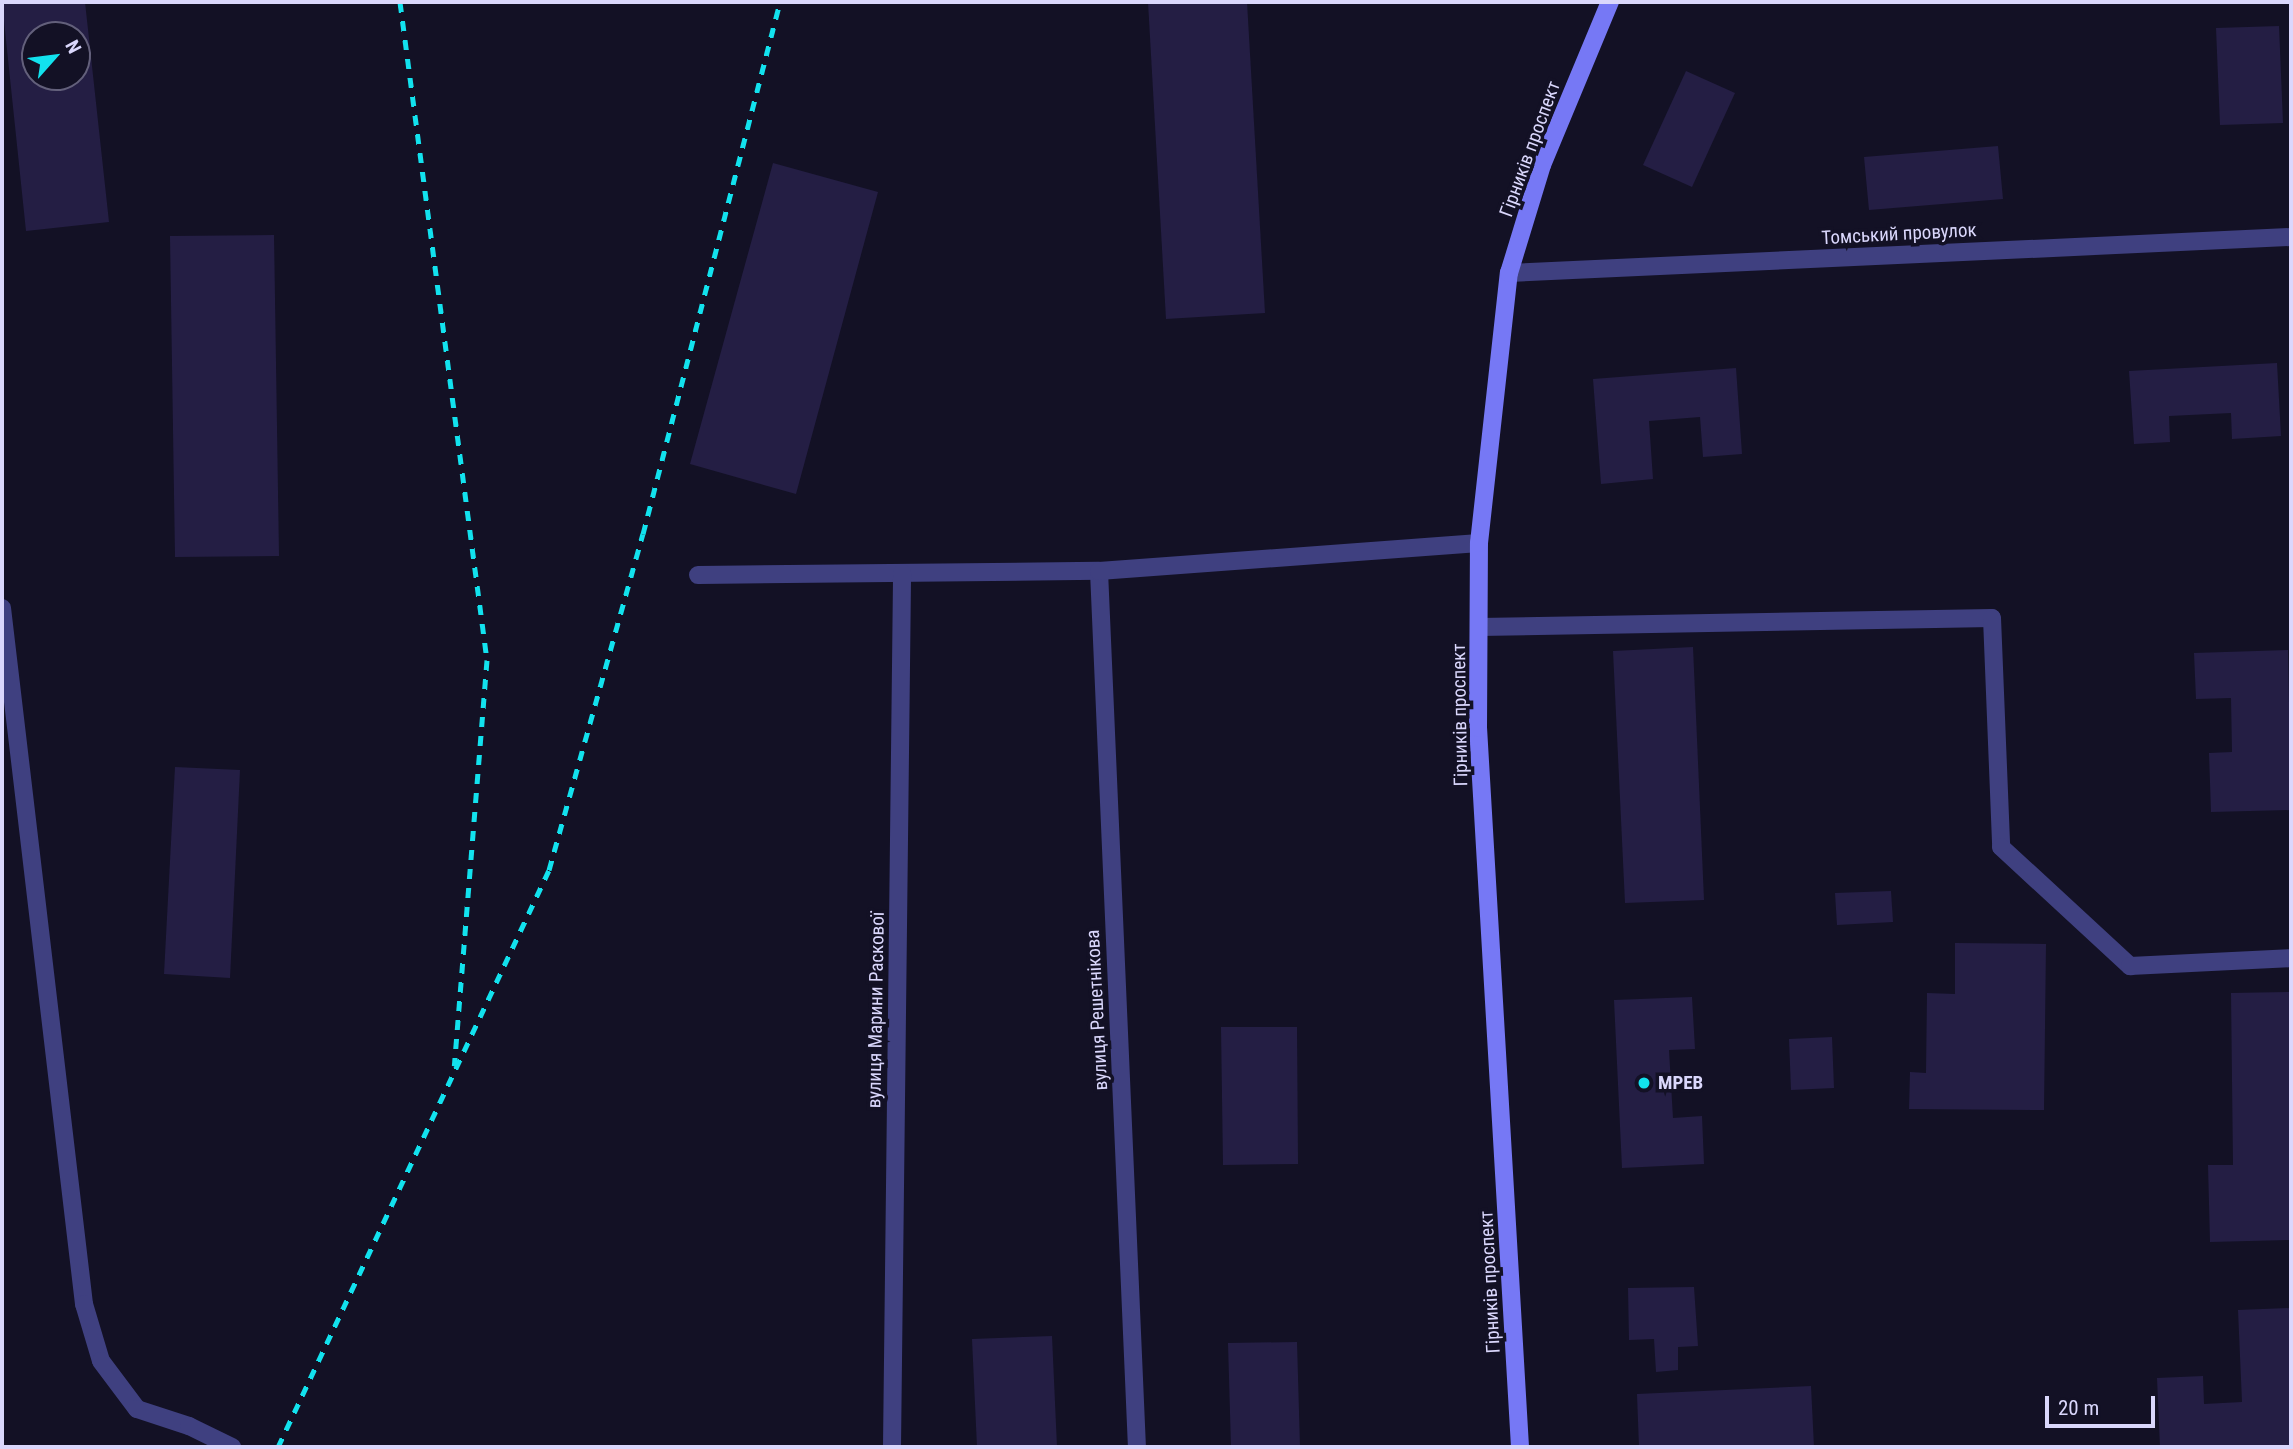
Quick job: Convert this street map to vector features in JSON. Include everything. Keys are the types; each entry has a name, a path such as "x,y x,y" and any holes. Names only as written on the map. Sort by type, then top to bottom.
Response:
{"main road":[{"name":"Гірників проспект","path":"1520,1447 1479,742 1479,543 1509,273 1542,165 1610,2"}],"street":[{"name":"Томський провулок","path":"1509,273 2291,237"},
{"path":"698,575 1098,571 1479,543"},
{"name":"вулиця Решетнікова","path":"1098,571 1137,1447"},
{"name":"вулиця Марини Раскової","path":"892,1447 902,573"},
{"path":"2,608 84,1304 101,1362 137,1409 190,1426 232,1447"},
{"path":"1479,628 1992,618 2001,847 2130,966 2291,958"}],"building":[{"path":"2,2 85,2 87,21 21,21 21,91 91,91 91,57 109,222 26,231"},
{"path":"1148,2 1247,2 1265,313 1166,319"},
{"path":"2279,26 2283,123 2220,125 2216,28"},
{"path":"1686,71 1735,93 1692,187 1643,165"},
{"path":"1998,146 2003,199 1869,210 1864,157"},
{"path":"773,163 878,192 796,494 690,464"},
{"path":"274,235 279,556 175,557 170,236"},
{"path":"2277,363 2281,436 2232,439 2231,413 2169,416 2170,442 2134,444 2129,371"},
{"path":"1736,368 1742,454 1703,457 1700,417 1649,421 1653,479 1601,484 1593,379"},
{"path":"1693,647 1704,900 1625,903 1613,651"},
{"path":"2288,650 2291,810 2211,812 2209,753 2232,752 2231,698 2196,699 2194,653"},
{"path":"175,767 240,770 230,978 164,974"},
{"path":"1891,891 1893,922 1837,925 1835,893"},
{"path":"1955,943 2046,944 2044,1110 1909,1109 1910,1072 1926,1073 1927,993 1955,994"},
{"path":"2291,992 2291,1240 2210,1242 2208,1165 2233,1165 2231,993"},
{"name":"МРЕВ","path":"1692,997 1695,1049 1669,1050 1673,1118 1702,1116 1704,1164 1622,1168 1614,1000"},
{"path":"1221,1027 1297,1027 1298,1164 1223,1165"},
{"path":"1832,1037 1834,1088 1791,1090 1789,1039"},
{"path":"1694,1287 1698,1346 1678,1347 1678,1370 1656,1372 1654,1339 1629,1340 1628,1288"},
{"path":"2291,1308 2291,1447 2160,1447 2157,1378 2203,1376 2204,1404 2242,1402 2238,1310"},
{"path":"1052,1336 1057,1447 977,1447 972,1339"},
{"path":"1297,1342 1300,1447 1231,1447 1228,1343"},
{"path":"1811,1386 1814,1447 1639,1447 1637,1394"}],"railway":[{"path":"400,2 487,660 454,1066"},
{"path":"278,1447 549,870 643,534 780,2"}],"place":[{"name":"МРЕВ","path":"1644,1083"}]}
